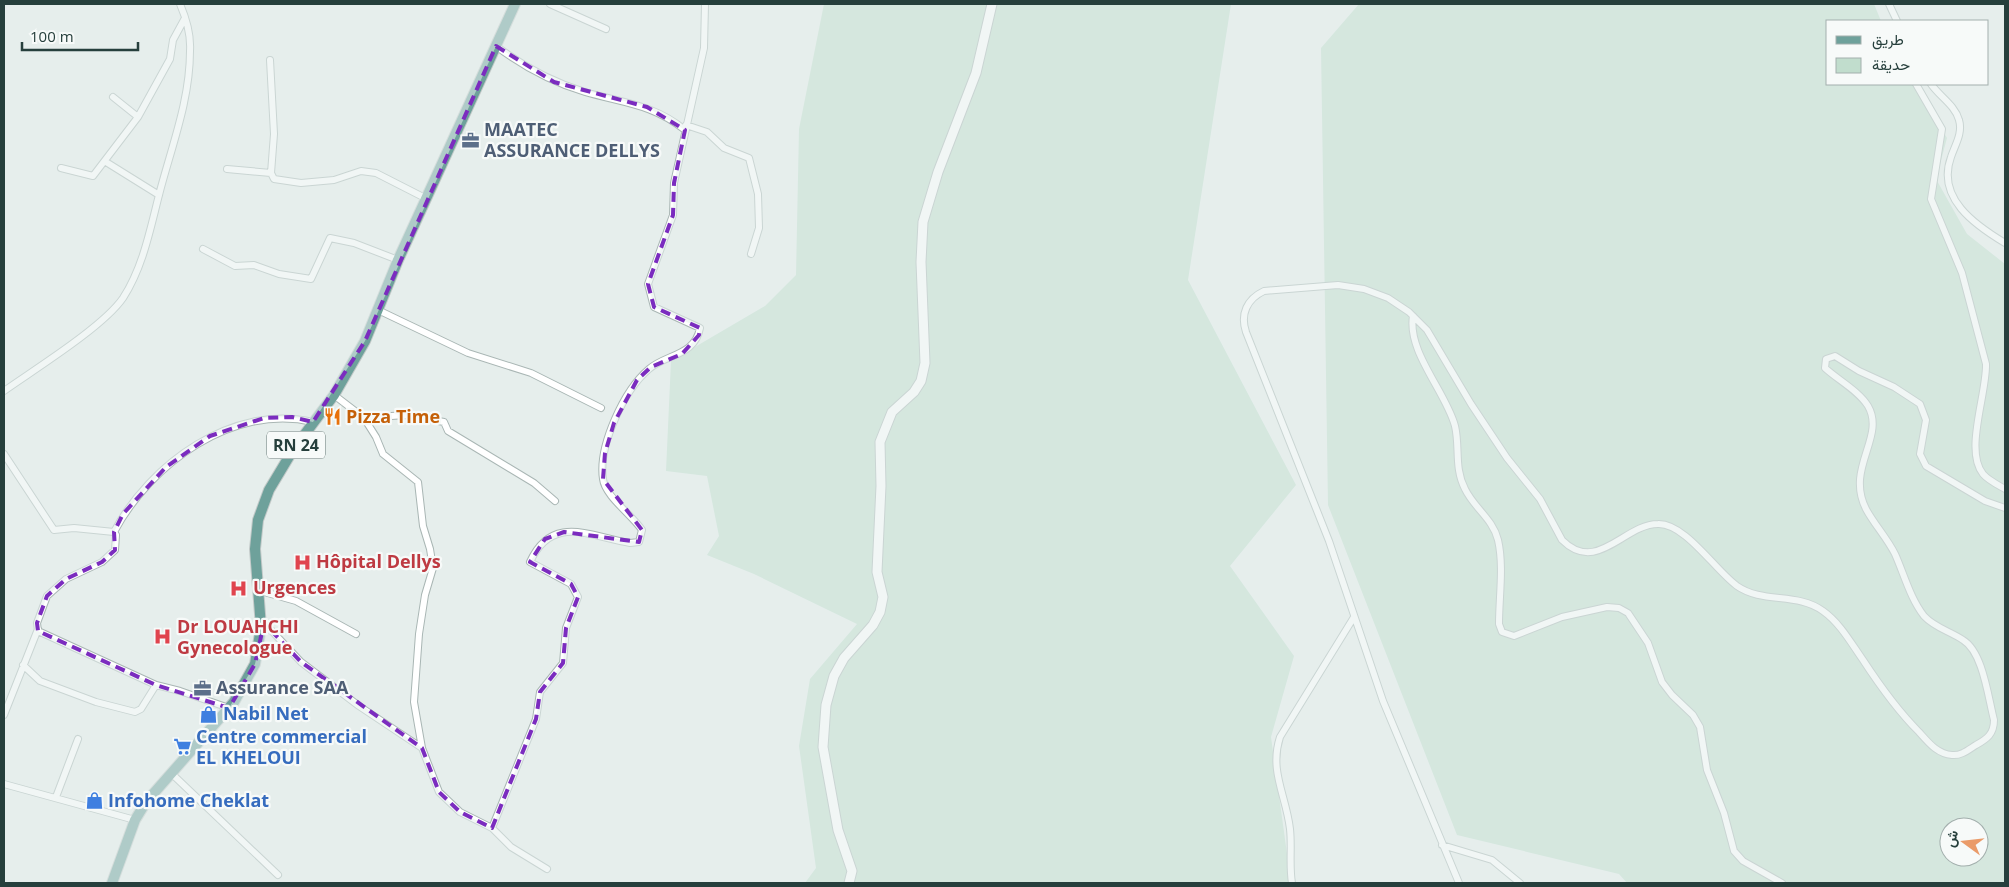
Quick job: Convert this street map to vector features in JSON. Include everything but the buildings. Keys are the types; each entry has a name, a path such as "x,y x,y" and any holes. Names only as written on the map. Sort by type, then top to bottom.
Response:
{"main road":[{"name":"RN 24","path":"112,883 135,820 146,802 228,708 243,688 255,664 261,627 255,549 258,520 269,490 292,450 334,395 365,341 398,260 515,4"}],"street":[{"path":"4,390 98,323 122,299 145,250 185,102 190,50 182,4"},
{"path":"550,4 606,29"},
{"path":"492,828 536,719 540,692 563,663 566,628 578,597 571,584 530,562 544,539 564,532 630,544 639,542 642,530 611,495 603,479 604,453 614,423 627,394 637,380 651,367 682,354 699,335 700,328 654,307 648,284 673,215 674,183 704,48 706,4"},
{"path":"849,883 852,871 838,830 823,747 826,705 834,676 844,658 873,625 880,612 883,597 877,572 881,486 880,442 892,412 914,392 920,381 925,363 921,262 923,222 938,172 976,73 992,4"},
{"path":"1889,4 1896,20"},
{"path":"61,168 93,176 106,162 138,117 170,59 173,40 185,18"},
{"path":"496,46 532,71 554,82 647,107 686,128 707,132 724,148 749,158 758,194 760,228 751,254"},
{"path":"270,60 274,134 271,173 274,179 302,182 334,180 361,171 376,173 427,199"},
{"path":"1917,85 1942,129 1932,200 1962,273 1986,364 1987,378 1976,444 1977,460 1984,475 2005,489"},
{"path":"1932,85 1956,112 1960,124 1959,136 1948,165 1948,184 1952,193 1965,214 1976,225 2005,243"},
{"path":"113,97 138,117"},
{"path":"106,162 159,195"},
{"path":"227,169 271,173"},
{"path":"203,249 235,266 254,265 279,274 311,279 330,238 354,243 398,260"},
{"path":"1459,883 1383,701 1329,541 1246,332 1243,318 1244,311 1252,299 1264,291 1338,285 1364,289 1388,298 1413,316 1427,330 1471,404 1507,458 1540,499 1562,540 1567,545 1580,551 1594,552 1653,524 1674,527 1743,590 1763,596 1809,603 1831,617 1894,705 1932,746 1944,754 1958,755 1985,740 1993,729 1994,720 1979,662 1970,646 1964,640 1940,628 1924,615 1894,553 1867,510 1859,487 1859,474 1873,432 1871,415 1863,400 1825,368 1826,359 1835,356 1916,400 1925,414 1920,454 1926,466 1985,501 2005,508"},
{"path":"378,310 468,354 531,373 601,408"},
{"path":"1413,316 1415,338 1454,425 1457,464 1461,481 1473,503 1492,526 1498,539 1499,624 1502,632 1514,636 1562,617 1608,607 1619,608 1628,613 1648,643 1662,682 1672,696 1693,715 1700,727 1707,770 1724,813 1734,851 1743,860 1782,883"},
{"path":"334,395 364,418 376,436 384,454 418,482 422,526 433,558 433,568 425,595 419,634 414,702 422,748 439,792 460,812 492,828 511,847 548,868"},
{"path":"364,418 405,416 444,422 448,431 534,483 555,501"},
{"path":"4,715 38,629 39,615 47,596 66,579 102,562 114,550 116,535 114,532 128,508 166,467 210,436 264,418 292,417 312,422"},
{"path":"4,454 54,530 74,528 114,532"},
{"path":"257,590 296,601 356,634"},
{"path":"1292,883 1290,828 1276,769 1275,753 1280,737 1354,618"},
{"path":"261,627 270,629 301,662 359,706 422,748"},
{"path":"38,629 73,649 156,685 180,691 228,708"},
{"path":"23,665 40,681 96,702 135,712 141,709 156,685"},
{"path":"56,797 78,739"},
{"path":"172,774 278,875"},
{"path":"4,784 135,820"},
{"path":"1442,845 1492,860 1520,883"}],"highlighted area":[{"path":"496,46 554,82 647,107 685,130 674,183 673,215 648,284 654,307 700,328 699,335 682,354 651,367 637,380 614,423 605,453 603,479 642,530 639,542 564,532 545,539 530,562 571,584 578,597 566,628 563,663 540,692 536,719 492,828 460,812 439,792 422,748 301,662 264,623 255,664 229,708 156,685 38,631 37,623 47,596 66,579 102,562 115,550 114,532 123,514 166,467 210,436 264,418 292,417 313,422 365,341"}],"green space":[{"path":"824,4 1231,4 1188,280 1296,485 1230,566 1294,656 1271,737 1291,883 805,883 816,868 799,746 810,679 857,624 754,574 707,555 719,536 707,476 666,471 671,361 765,306 796,275 799,129"},
{"path":"1359,4 1874,4 1881,20 1826,20 1826,85 1916,85 1947,138 1936,179 1967,234 2005,264 2005,883 1627,883 1619,874 1457,835 1328,505 1321,48"}],"place":[{"name":"MAATEC ASSURANCE DELLYS","path":"470,140"},
{"name":"Pizza Time","path":"332,417"},
{"name":"Hôpital Dellys","path":"302,562"},
{"name":"Urgences","path":"239,588"},
{"name":"Dr LOUAHCHI Gynecologue","path":"163,637"},
{"name":"Assurance SAA","path":"202,688"},
{"name":"Nabil Net","path":"209,714"},
{"name":"Centre commercial EL KHELOUI","path":"182,747"},
{"name":"Infohome Cheklat","path":"94,801"}]}
